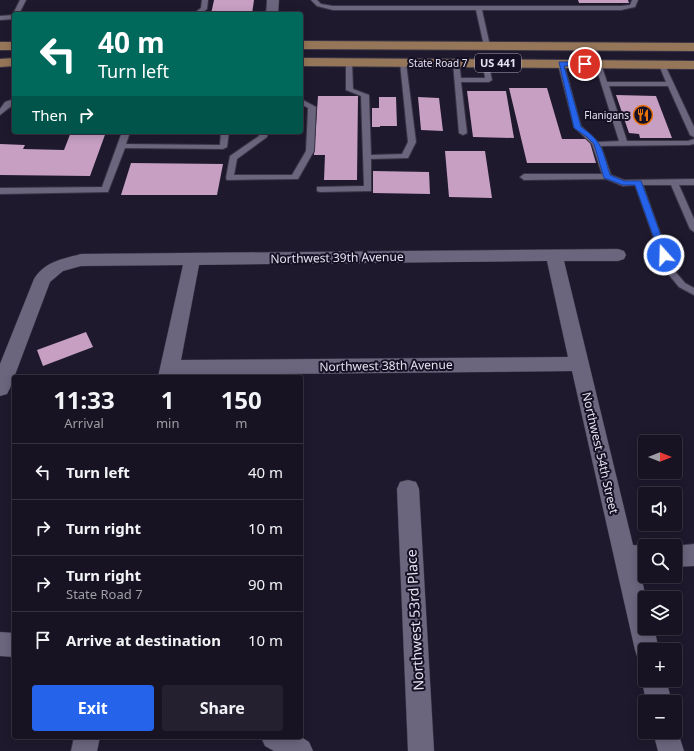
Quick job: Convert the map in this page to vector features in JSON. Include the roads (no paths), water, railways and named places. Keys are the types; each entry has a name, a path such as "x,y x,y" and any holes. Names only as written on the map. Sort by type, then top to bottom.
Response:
{"main road":[{"name":"State Road 7","path":"303,45 604,47 694,46"},
{"path":"0,46 12,46"},
{"path":"561,64 564,58 576,52 604,47"},
{"path":"0,63 12,62"},
{"name":"State Road 7","path":"303,62 694,65"}],"street":[{"path":"272,12 273,0"},
{"name":"Northwest 39th Avenue","path":"0,388 43,279 57,266 81,260 618,255"},
{"name":"Northwest 54th Street","path":"554,256 578,364 634,556 646,643"},
{"path":"169,372 192,260"},
{"name":"Northwest 38th Avenue","path":"169,372 578,364"},
{"name":"Northwest 53rd Place","path":"408,489 421,751"},
{"path":"682,556 694,555"},
{"path":"0,644 12,645"},
{"path":"84,751 87,739"},
{"path":"278,739 300,751"},
{"path":"668,739 671,751"}],"lane":[{"path":"17,12 23,0"},
{"path":"199,12 204,8 205,0"},
{"path":"314,0 319,4 333,8 479,9 621,8 633,6 635,0"},
{"path":"384,0 385,8"},
{"path":"565,0 568,8"},
{"path":"479,9 487,46"},
{"path":"0,18 12,17"},
{"path":"320,189 368,189 365,95 350,90 349,62"},
{"path":"367,157 405,156 412,142 403,63"},
{"path":"456,63 463,133"},
{"path":"457,80 489,80 486,63"},
{"path":"561,64 578,128 589,135 597,144 606,176"},
{"path":"598,64 624,144"},
{"path":"662,65 694,135"},
{"path":"604,84 670,84"},
{"path":"264,134 263,138 233,158 230,178 295,177 310,151 312,107 303,102"},
{"path":"0,104 11,103"},
{"path":"0,113 11,103"},
{"path":"0,191 105,190 125,134"},
{"path":"122,146 223,147 225,134"},
{"path":"597,144 689,143 694,141"},
{"path":"524,177 606,176 623,183 694,182"},
{"path":"674,182 694,230"},
{"path":"638,183 669,270 682,285 694,292"}],"place":[{"name":"Flanigans","path":"643,115"}]}
